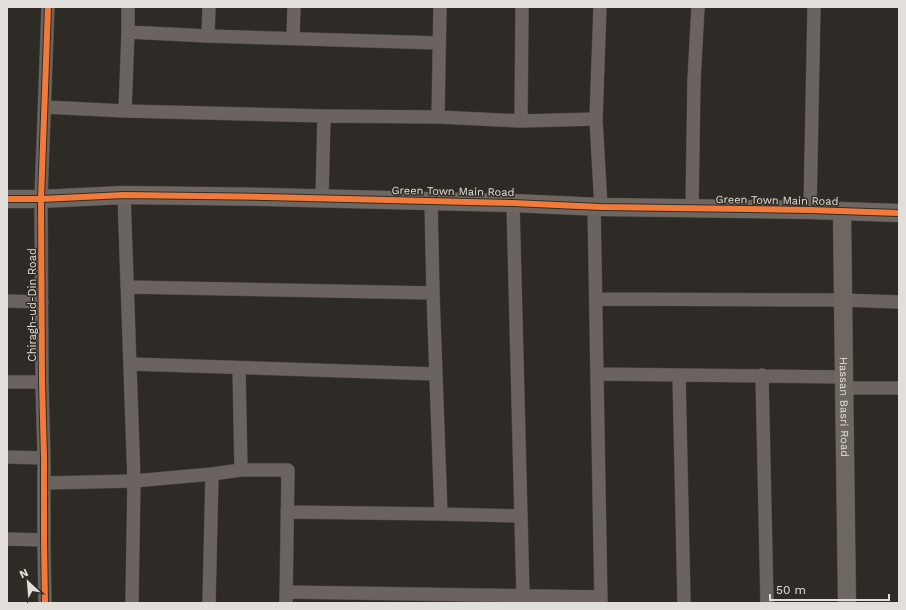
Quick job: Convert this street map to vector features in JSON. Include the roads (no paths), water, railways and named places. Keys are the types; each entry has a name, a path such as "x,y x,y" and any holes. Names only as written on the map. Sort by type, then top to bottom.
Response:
{"street":[{"name":"Chiragh-ud-Din Road","path":"45,603 41,200 48,7"},
{"path":"125,111 128,7"},
{"path":"208,36 209,7"},
{"path":"294,7 294,38"},
{"path":"438,117 440,7"},
{"path":"521,121 522,7"},
{"path":"44,483 134,481 242,470 288,470 286,598 523,596 601,600 596,299 596,119 600,7"},
{"path":"692,209 694,80 698,7"},
{"path":"810,210 814,7"},
{"path":"128,32 439,43"},
{"path":"45,107 125,111 438,117 521,121 596,119"},
{"path":"322,198 324,116"},
{"path":"124,195 134,481 132,603"},
{"name":"Green Town Main Road","path":"7,199 41,200 124,195 322,198 692,209 810,210 899,213"},
{"path":"431,201 441,514"},
{"path":"513,203 523,596"},
{"name":"Hassan Basri Road","path":"842,211 847,603"},
{"path":"127,287 433,293"},
{"path":"596,299 843,300 899,302"},
{"path":"7,301 42,302"},
{"path":"130,364 436,374"},
{"path":"239,368 242,470"},
{"path":"597,374 762,375 899,388"},
{"path":"679,375 684,603"},
{"path":"762,375 767,603"},
{"path":"7,382 42,382"},
{"path":"7,458 44,458"},
{"path":"209,603 212,474"},
{"path":"287,512 521,516"},
{"path":"7,539 44,540"}]}
